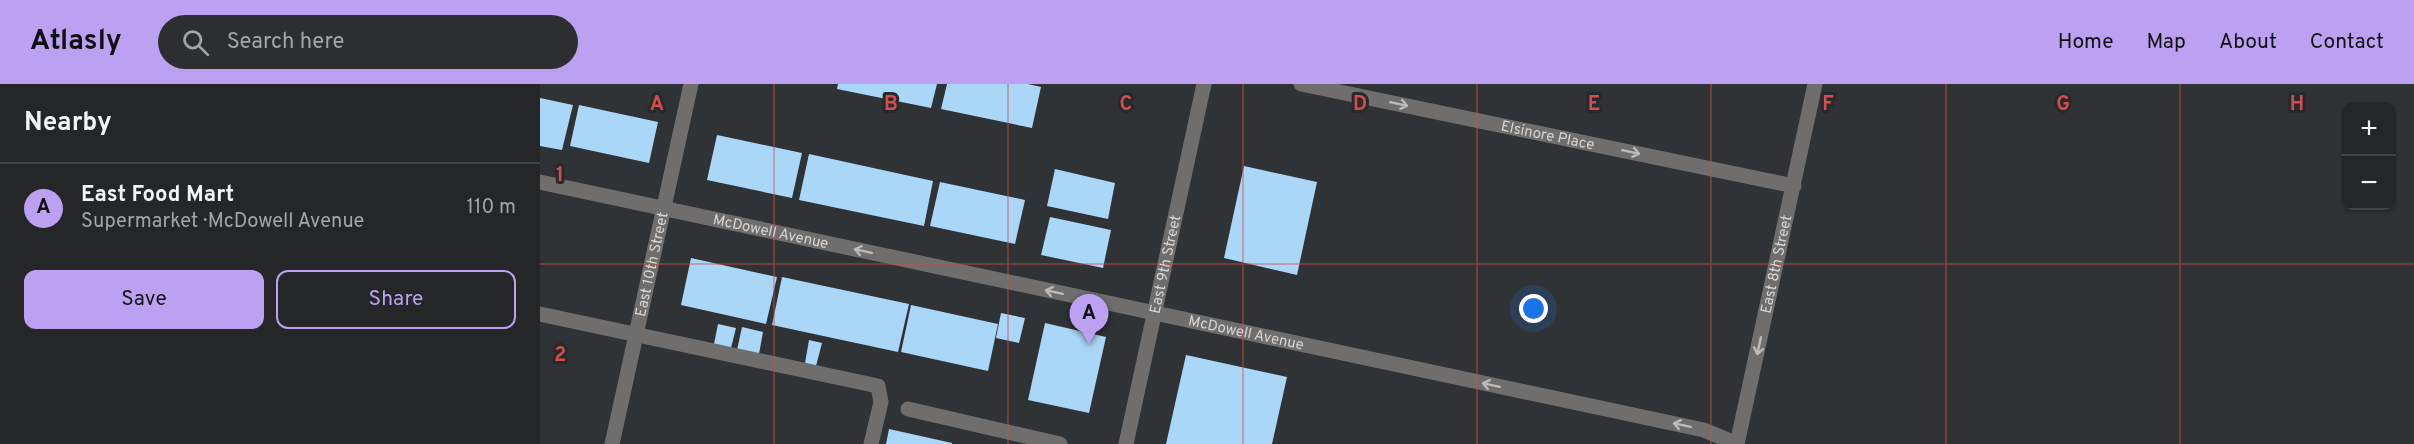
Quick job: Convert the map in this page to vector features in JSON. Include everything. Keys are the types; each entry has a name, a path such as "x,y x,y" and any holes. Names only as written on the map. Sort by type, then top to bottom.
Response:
{"street":[{"name":"East 10th Street","path":"612,444 691,84"},
{"name":"East 9th Street","path":"1126,444 1204,84"},
{"name":"Elsinore Place","path":"1301,84 1794,186"},
{"name":"East 8th Street","path":"1737,444 1815,84"},
{"name":"McDowell Avenue","path":"540,182 1704,430 1737,444"},
{"path":"540,314 878,386 880,402 871,444"},
{"path":"908,409 1060,444"}],"building":[{"path":"838,84 937,84 931,108 837,89"},
{"path":"947,84 1028,84 1041,87 1032,128 941,109"},
{"path":"540,98 573,105 562,150 540,146"},
{"path":"579,105 658,122 649,163 570,146"},
{"path":"717,135 802,153 792,198 707,180"},
{"path":"809,154 933,181 924,226 799,200"},
{"path":"1244,166 1317,182 1297,275 1224,258"},
{"path":"1055,169 1115,183 1108,219 1047,206"},
{"path":"940,182 1025,200 1015,244 930,226"},
{"path":"1050,217 1111,230 1103,268 1041,255"},
{"path":"691,258 777,277 766,324 681,305"},
{"path":"782,277 909,304 898,352 772,325"},
{"path":"911,305 998,324 988,371 901,352"},
{"path":"1001,313 1025,318 1019,343 996,338"},
{"path":"1045,323 1106,337 1089,413 1028,400"},
{"path":"718,324 736,328 731,348 714,344"},
{"path":"742,327 763,332 759,354 737,350"},
{"path":"809,340 822,343 816,366 805,363"},
{"path":"1186,355 1287,377 1272,444 1166,444"},
{"path":"889,429 952,443 952,444 886,444"}],"place":[{"name":"East Food Mart","path":"1089,344"}]}
